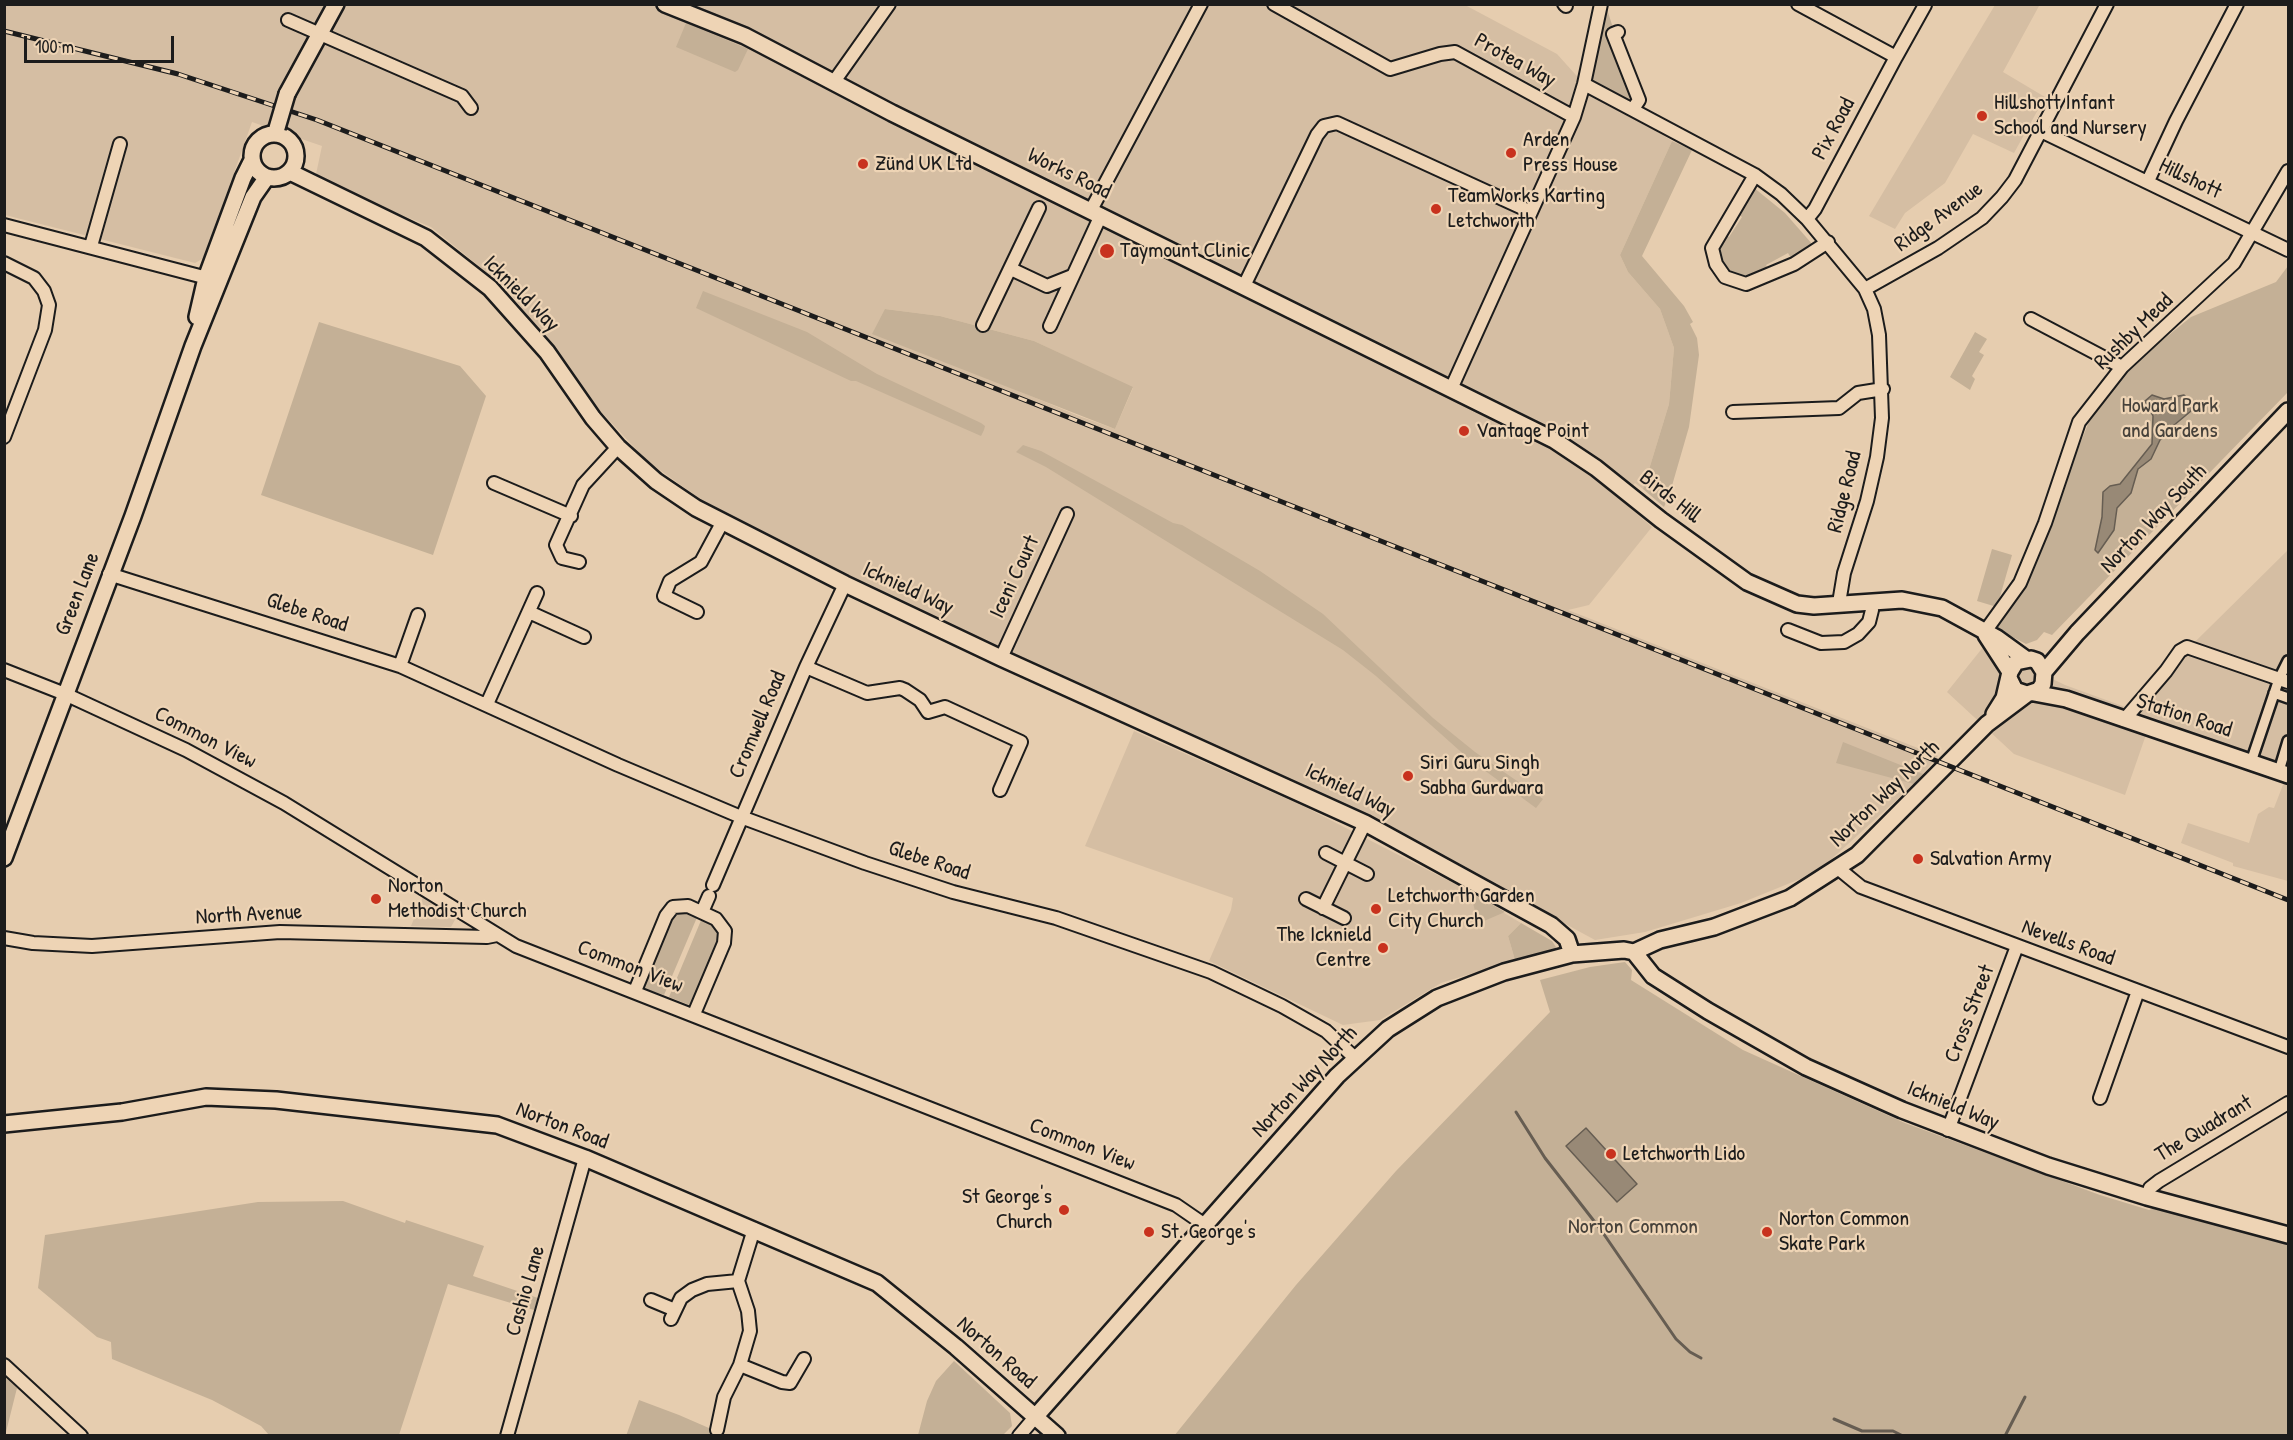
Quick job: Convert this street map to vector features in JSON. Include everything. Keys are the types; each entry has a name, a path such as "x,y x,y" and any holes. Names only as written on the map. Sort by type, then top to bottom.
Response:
{"street":[{"path":"252,160 259,172 267,177 278,178 290,172 295,165 296,151 277,130 287,94 336,4"},
{"name":"Works Road","path":"665,4 745,36 833,83 1450,389"},
{"path":"833,83 889,4"},
{"path":"1050,326 1096,213 1202,4"},
{"name":"Protea Way","path":"1274,4 1390,69 1440,54 1455,52 1574,117"},
{"path":"1450,389 1574,117 1584,84 1600,4"},
{"path":"1798,4 1896,57"},
{"name":"Ridge Avenue","path":"1865,289 1920,260 1982,218 2014,180 2108,4"},
{"path":"2148,182 2176,121 2237,4"},
{"name":"Pix Road","path":"1808,219 1924,6"},
{"path":"288,20 462,96 471,108"},
{"path":"1618,32 1613,34 1639,100 1633,109"},
{"name":"Ridge Road","path":"1584,84 1755,175 1808,219 1865,289 1874,309 1879,335 1883,389 1877,457 1867,501 1844,573 1839,603"},
{"path":"1244,286 1317,135 1324,126 1337,123 1529,212"},
{"name":"Green Lane","path":"4,858 109,573 136,507 193,346 243,178 257,143 277,130"},
{"name":"Hillshott","path":"2041,131 2289,250"},
{"path":"91,246 120,144"},
{"name":"Rushby Mead","path":"1984,633 2020,583 2045,523 2079,422 2122,367 2224,274 2243,252 2252,231 2289,171"},
{"name":"Icknield Way","path":"290,172 426,238 490,288 547,352 593,418 618,447 664,487 722,523 1001,658 1365,823 1551,926 1567,939 1572,954"},
{"path":"1755,175 1712,248 1716,264 1725,277 1746,284 1794,264 1828,242"},
{"name":"Green Lane","path":"213,280 253,197 267,177"},
{"path":"983,325 1039,208"},
{"path":"4,225 91,246 213,280"},
{"path":"4,263 34,278 44,291 49,305 45,330 4,437"},
{"path":"1011,269 1047,286 1072,276"},
{"path":"2031,318 2122,367"},
{"name":"Birds Hill","path":"1450,389 1571,451 1747,582 1797,604 1814,606 1902,600 1942,608 2028,659"},
{"path":"1733,412 1839,408 1858,393 1883,389"},
{"name":"Norton Way South","path":"2044,675 2077,633 2289,411"},
{"path":"579,562 562,558 556,545 583,485 618,447"},
{"path":"494,483 571,516"},
{"name":"Iceni Court","path":"1001,658 1067,514"},
{"path":"697,612 664,596 670,581 701,562 722,523"},
{"name":"Glebe Road","path":"109,573 400,666 618,765 741,817 942,889 1056,918 1211,972 1282,1006 1326,1031 1355,1058"},
{"name":"Cromwell Road","path":"702,912 806,667 845,584"},
{"path":"487,704 537,593"},
{"path":"1788,630 1821,643 1844,642 1858,634 1869,622 1872,610 1870,601"},
{"path":"529,612 584,637"},
{"path":"400,666 418,615"},
{"name":"Birds Hill","path":"1984,633 2010,675"},
{"name":"Norton Way South","path":"2028,659 2041,656 2077,633"},
{"path":"2124,720 2180,651 2187,646 2284,680"},
{"path":"2028,659 2037,662 2044,675 2043,684 2030,694 2015,690 2010,675 2016,663 2028,659"},
{"path":"2251,762 2274,693 2284,680 2289,661"},
{"path":"806,667 867,693 900,688 920,700 928,712 945,707 1021,742 1000,790"},
{"name":"Common View","path":"4,670 65,694 186,750 284,802 516,946 1176,1205 1205,1225"},
{"name":"Norton Way North","path":"1987,724 2004,698 2010,675"},
{"name":"Station Road","path":"2044,675 2066,699"},
{"path":"2274,693 2289,698"},
{"name":"Norton Way North","path":"1036,1416 1355,1058 1388,1029 1437,998 1488,977 1572,954 1624,950 1634,952 1660,940 1714,927 1790,898 1839,868 1871,842 1987,724 2030,694"},
{"name":"Station Road","path":"2030,694 2066,699 2284,773"},
{"path":"2284,773 2289,741"},
{"path":"1323,908 1365,823"},
{"path":"1326,853 1367,874"},
{"name":"Nevells Road","path":"1839,868 1861,886 2289,1047"},
{"path":"1306,899 1344,918"},
{"path":"635,991 666,916 673,908 682,905 702,912 716,919 725,932 724,943 694,1014"},
{"name":"North Avenue","path":"4,938 33,943 92,945 280,932 487,937 497,935"},
{"name":"Cross Street","path":"1948,1130 2017,946"},
{"name":"Icknield Way","path":"1634,952 1648,972 1660,981 1789,1058 1948,1130 2048,1166 2147,1197 2289,1235"},
{"path":"2100,1098 2138,991"},
{"name":"Norton Road","path":"4,1124 122,1112 206,1097 276,1100 496,1125 585,1158 877,1283 1057,1436"},
{"name":"The Quadrant","path":"2147,1197 2150,1188 2159,1180 2289,1103"},
{"name":"Cashio Lane","path":"507,1436 585,1158"},
{"path":"717,1430 724,1397 740,1365 750,1331 748,1311 738,1281 754,1229"},
{"path":"651,1300 673,1314 681,1298 692,1290 706,1284 738,1281"},
{"path":"740,1365 786,1383 794,1381 804,1359"},
{"path":"4,1365 81,1436"},
{"path":"1019,1436 1036,1416"}],"shaded area":[{"name":"Hillshott Infant School and Nursery","path":"2036,4 2039,6 2003,72 2045,97 2014,153 1973,134 1945,183 1905,213 1895,229 1869,216 1995,5"},
{"path":"4,5 1465,5 1557,54 1584,84 1672,141 1620,255 1628,272 1660,309 1674,348 1669,404 1643,489 1635,483 1621,500 1652,527 1589,605 1568,610 1938,756 1914,784 1826,864 1800,879 1741,903 1645,932 1595,940 1416,843 1144,713 786,549 707,504 646,460 593,403 507,289 431,227 315,179 322,146 252,122 204,258 195,263 5,215","holes":["885,309 940,316 1034,341 1133,388 1115,429 983,376"]},
{"path":"2152,395 2164,399 2184,395 2191,401 2191,411 2167,431 2151,459 2138,469 2131,493 2117,508 2114,530 2098,553 2095,550 2102,517 2103,492 2110,486 2120,484 2152,444 2153,416 2145,401"},
{"path":"2288,550 2288,881 2233,866 2233,863 2181,843 2188,823 2249,843 2258,814 2269,807 2274,808 2286,777 2148,729 2125,795 2014,754 1947,692 1984,646 2065,685 2128,708"},
{"path":"1134,731 1303,806 1457,885 1521,923 1508,936 1515,960 1441,983 1380,1020 1343,1025 1209,961 1231,910 1233,898 1085,846"},
{"path":"423,897 456,918 451,927 411,926"},
{"path":"1586,1128 1637,1184 1617,1202 1566,1146"}],"green space":[{"path":"1606,6 1636,100 1632,107 1591,84 1597,30"},
{"path":"686,23 748,49 738,70 735,72 676,47"},
{"path":"1672,141 1692,150 1642,256 1684,306 1693,322 1690,324 1697,338 1699,355 1689,427 1664,507 1643,489 1669,404 1674,348 1660,309 1628,272 1620,255"},
{"path":"1753,187 1785,213 1813,245 1792,260 1788,253 1766,265 1769,271 1749,279 1738,279 1723,268 1715,249 1724,234 1729,237 1742,217 1737,214"},
{"name":"Howard Park and Gardens","path":"2288,266 2288,392 2052,635 2044,632 2037,640 2026,644 1999,630 1997,627 2019,596 2090,419 2122,373 2191,317 2276,282"},
{"path":"703,291 807,332 877,374 981,423 985,426 981,436 856,381 851,381 696,308"},
{"path":"885,309 940,316 1034,341 1133,387 1115,429 872,334"},
{"path":"319,322 460,366 486,396 433,555 261,495"},
{"path":"1975,332 1987,339 1979,352 1984,355 1972,376 1975,379 1970,390 1950,377"},
{"path":"1023,445 1041,451 1173,523 1182,525 1260,571 1323,614 1433,718 1475,752 1543,799 1536,808 1469,759 1376,676 1343,650 1046,467 1016,452"},
{"path":"1992,549 2012,555 1997,607 1977,601"},
{"path":"1843,742 1923,774 1914,784 1836,763"},
{"path":"1475,895 1505,912 1484,921 1476,915 1472,899"},
{"path":"688,911 698,915 664,995 645,989 644,985 666,924 676,912"},
{"path":"702,918 716,925 720,941 692,1006 669,997"},
{"path":"1521,923 1552,941 1556,947 1554,951 1515,960 1508,936"},
{"name":"Norton Common","path":"1625,962 1632,970 1631,980 1743,1050 1905,1123 2100,1195 2149,1210 2155,1208 2288,1244 2288,1435 1174,1436 1296,1285 1396,1171 1550,1012 1540,980 1590,967"},
{"path":"343,1201 405,1223 406,1220 484,1246 473,1276 538,1298 534,1310 448,1284 399,1435 269,1435 261,1426 212,1400 112,1359 111,1342 97,1337 38,1288 45,1235 258,1202"},
{"path":"954,1361 1010,1413 1012,1426 1003,1435 918,1435 927,1401 936,1381"},
{"path":"4,1376 17,1388 5,1436 4,1435"},
{"path":"639,1400 679,1415 725,1435 626,1436"}],"waterway":[{"path":"1516,1112 1545,1158 1601,1230 1676,1339 1690,1352 1701,1358"},
{"path":"2005,1436 2025,1397"},
{"path":"1834,1419 1862,1431 1893,1431 1903,1436"}],"railway":[{"path":"4,31 178,74 317,120 2288,900"}],"place":[{"name":"Hillshott Infant School and Nursery","path":"1982,116"},
{"name":"Arden Press House","path":"1511,153"},
{"name":"Zünd UK Ltd","path":"863,164"},
{"name":"TeamWorks Karting Letchworth","path":"1436,209"},
{"name":"Taymount Clinic","path":"1107,251"},
{"name":"Vantage Point","path":"1464,431"},
{"name":"Siri Guru Singh Sabha Gurdwara","path":"1408,776"},
{"name":"Salvation Army","path":"1918,859"},
{"name":"Norton Methodist Church","path":"376,899"},
{"name":"Letchworth Garden City Church","path":"1376,909"},
{"name":"The Icknield Centre","path":"1383,948"},
{"name":"Letchworth Lido","path":"1611,1154"},
{"name":"St George's Church","path":"1064,1210"},
{"name":"St. George's","path":"1149,1232"},
{"name":"Norton Common Skate Park","path":"1767,1232"}]}
